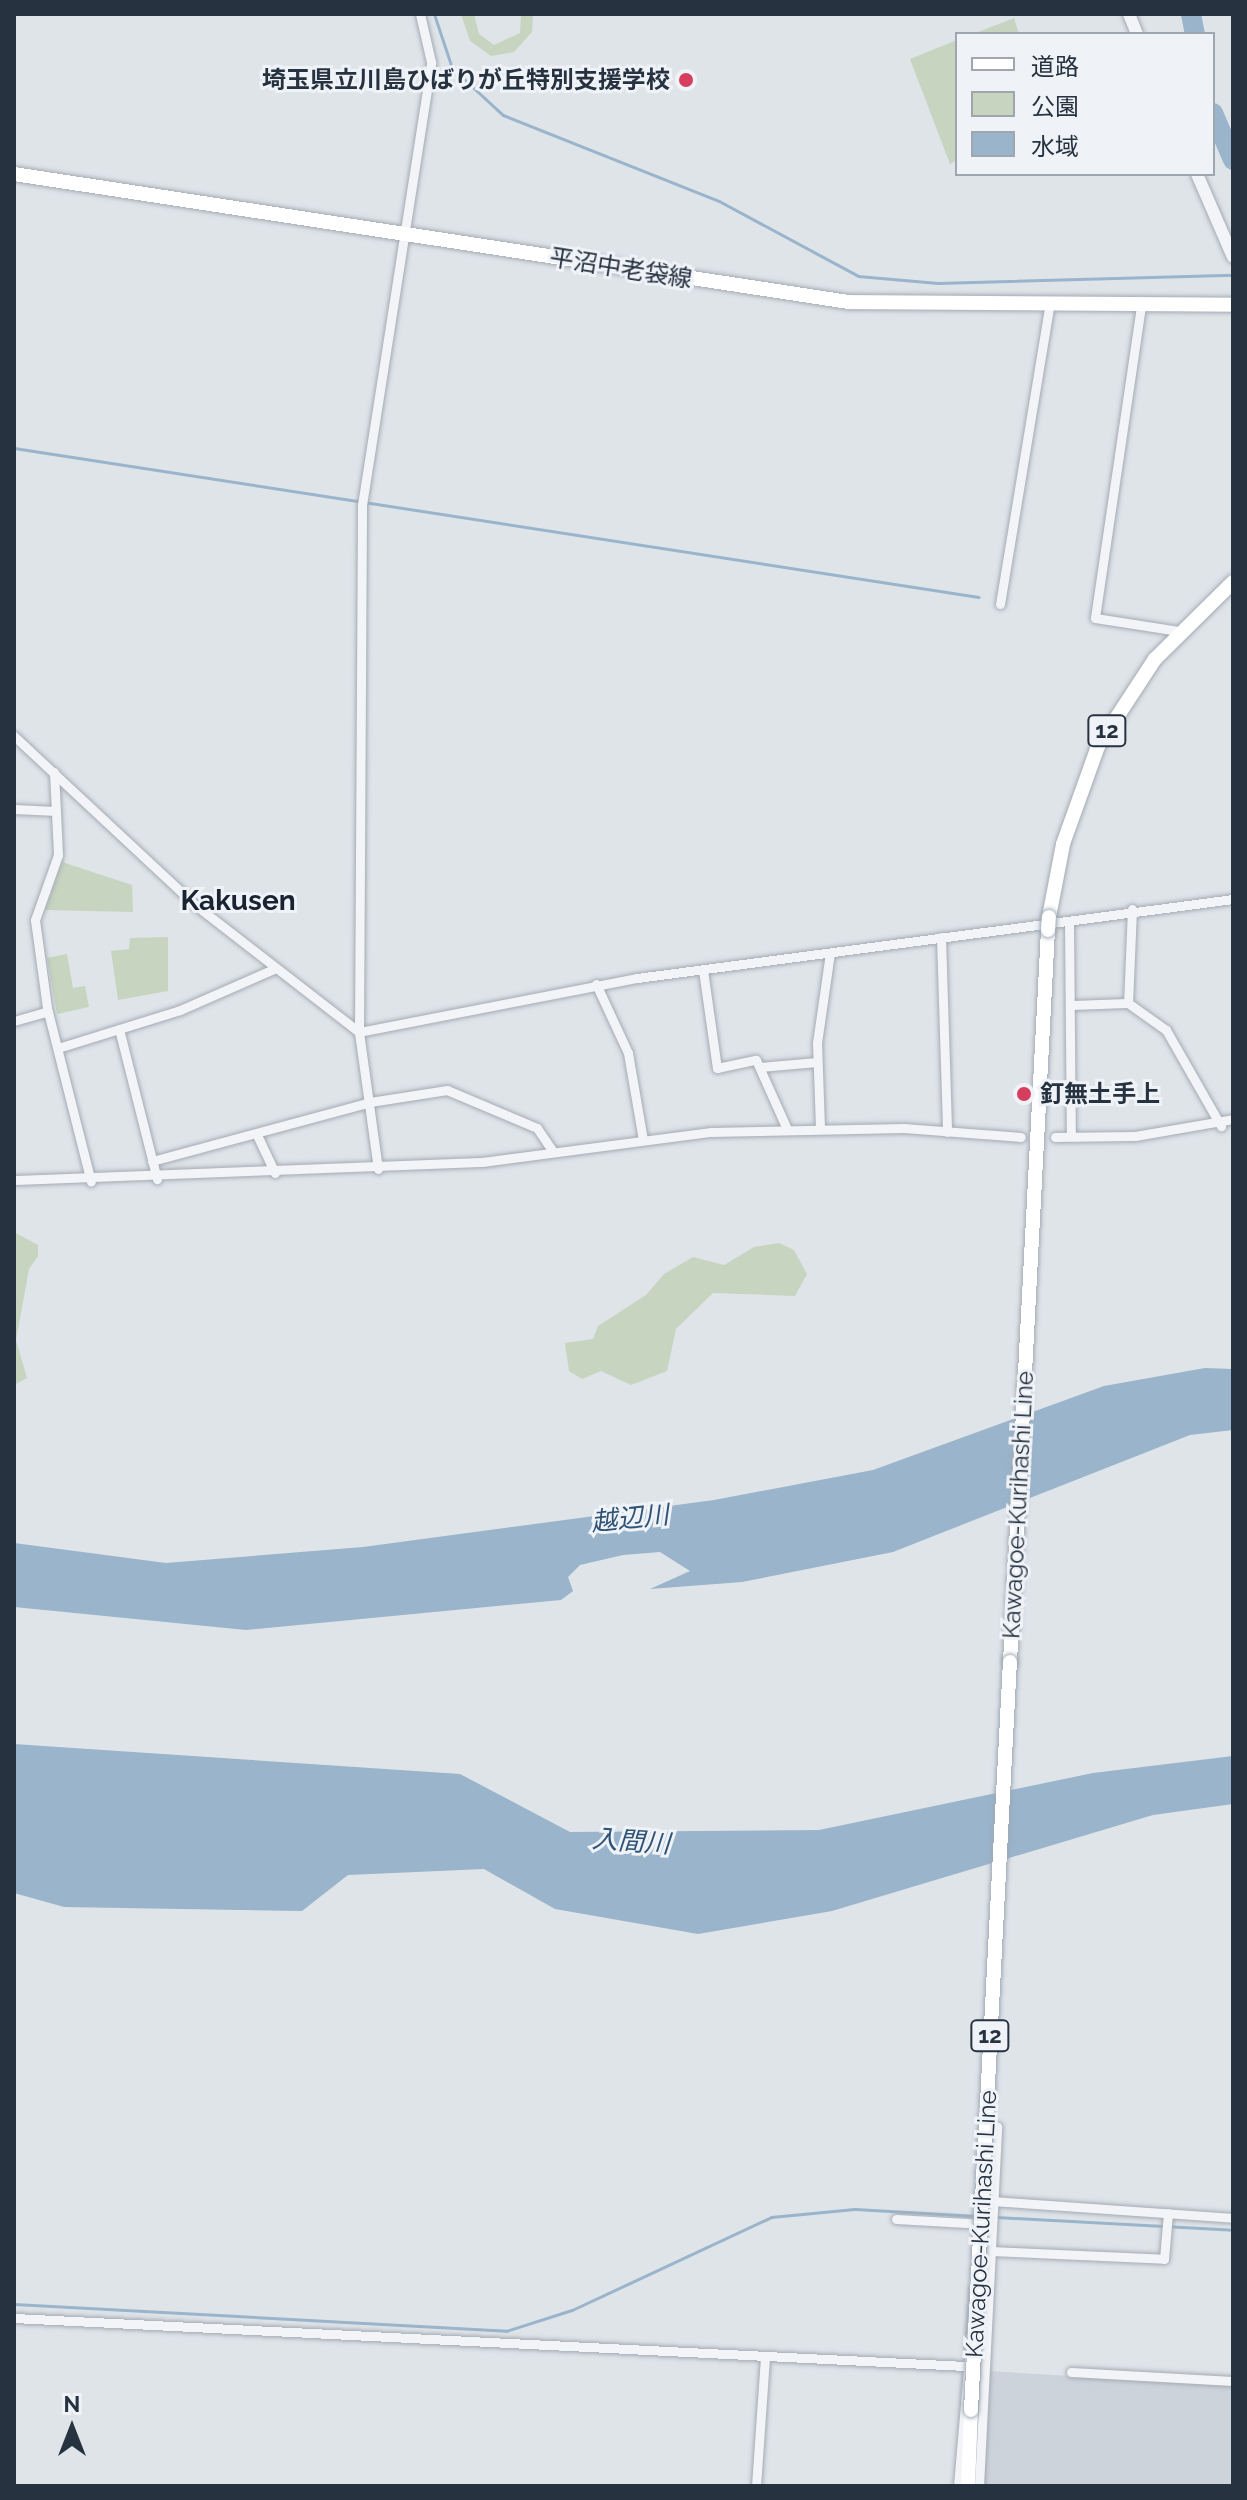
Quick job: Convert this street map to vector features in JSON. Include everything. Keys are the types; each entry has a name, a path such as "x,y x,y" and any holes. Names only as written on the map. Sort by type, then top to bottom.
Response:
{"main road":[{"name":"平沼中老袋線","path":"14,174 849,302 1049,307 1233,305"},
{"name":"Kawagoe-Kurihashi Line","path":"968,2486 1048,924 1063,844 1098,746 1179,631 1233,582"}],"street":[{"path":"378,1169 359,1032 362,505 431,62 420,14"},
{"path":"1198,176 1233,257"},
{"path":"1141,306 1095,618 1179,631"},
{"path":"1000,604 1049,307"},
{"path":"14,736 274,969 359,1032 596,984 1069,922 1132,909 1233,899"},
{"path":"54,772 58,855 35,920 48,1011 91,1182"},
{"path":"14,809 56,811"},
{"path":"1128,1003 1132,909"},
{"path":"1069,922 1071,1136"},
{"path":"941,937 947,1132"},
{"path":"820,1128 817,1062 830,953"},
{"path":"58,1048 119,1029 274,969"},
{"path":"703,970 717,1068 756,1060 787,1129"},
{"path":"596,984 628,1053 643,1140"},
{"path":"1070,1005 1128,1003 1166,1030 1221,1126"},
{"path":"14,1021 48,1011"},
{"path":"119,1029 157,1179"},
{"path":"760,1067 817,1062"},
{"path":"152,1161 370,1102 455,1091 537,1128 552,1150"},
{"path":"1055,1137 1221,1126 1233,1119"},
{"path":"14,1180 91,1182 378,1169 643,1140 787,1129 947,1132 1021,1137"},
{"path":"257,1135 275,1173"},
{"path":"979,2486 997,2126"},
{"path":"992,2201 1233,2218"},
{"path":"991,2251 1164,2259 1168,2213"},
{"path":"896,2219 991,2224"},
{"path":"958,2486 969,2300 990,2276"},
{"path":"14,2318 964,2366"},
{"path":"756,2486 765,2358"},
{"path":"1071,2372 1233,2381"}],"shaded area":[{"path":"988,2371 1233,2386 1233,2486 982,2486"}],"green space":[{"path":"461,14 474,14 479,34 494,45 520,33 521,14 533,14 532,32 514,52 491,56 470,41"},
{"path":"1014,18 1018,32 978,32"},
{"path":"955,41 955,161 950,164 910,59"},
{"path":"62,862 132,885 133,912 45,910"},
{"path":"168,937 168,991 118,1000 111,951 129,949 130,938"},
{"path":"67,954 73,988 85,986 89,1007 57,1014 47,958"},
{"path":"14,1232 38,1245 38,1256 29,1269 16,1340 27,1378 14,1385"},
{"path":"779,1243 794,1250 807,1274 795,1296 713,1293 676,1329 667,1371 631,1385 601,1371 582,1379 569,1371 565,1343 593,1339 598,1326 646,1295 664,1274 693,1257 724,1265 754,1247"}],"water":[{"name":"越辺川","path":"1205,1368 1233,1369 1233,1430 1190,1435 893,1552 742,1582 650,1589 690,1571 660,1552 623,1555 580,1565 568,1577 573,1591 561,1600 246,1630 14,1607 14,1543 166,1563 363,1547 714,1500 873,1470 1104,1386"},
{"name":"入間川","path":"14,1744 460,1774 570,1832 819,1830 1093,1773 1233,1756 1233,1804 1153,1815 832,1911 698,1934 555,1909 484,1869 348,1875 302,1911 64,1907 14,1893"}],"waterway":[{"path":"434,14 452,68 503,115 719,201 858,276 938,283 1233,275"},
{"path":"1191,14 1195,32"},
{"path":"1215,118 1233,160"},
{"path":"14,448 979,597"},
{"path":"14,2304 506,2331 572,2310 771,2217 855,2209 977,2216"},
{"path":"996,2217 1233,2230"}],"place":[{"name":"埼玉県立川島ひばりが丘特別支援学校","path":"686,80"},
{"name":"釘無土手上","path":"1024,1094"}],"district":[{"name":"Kakusen","path":"238,901"}]}
